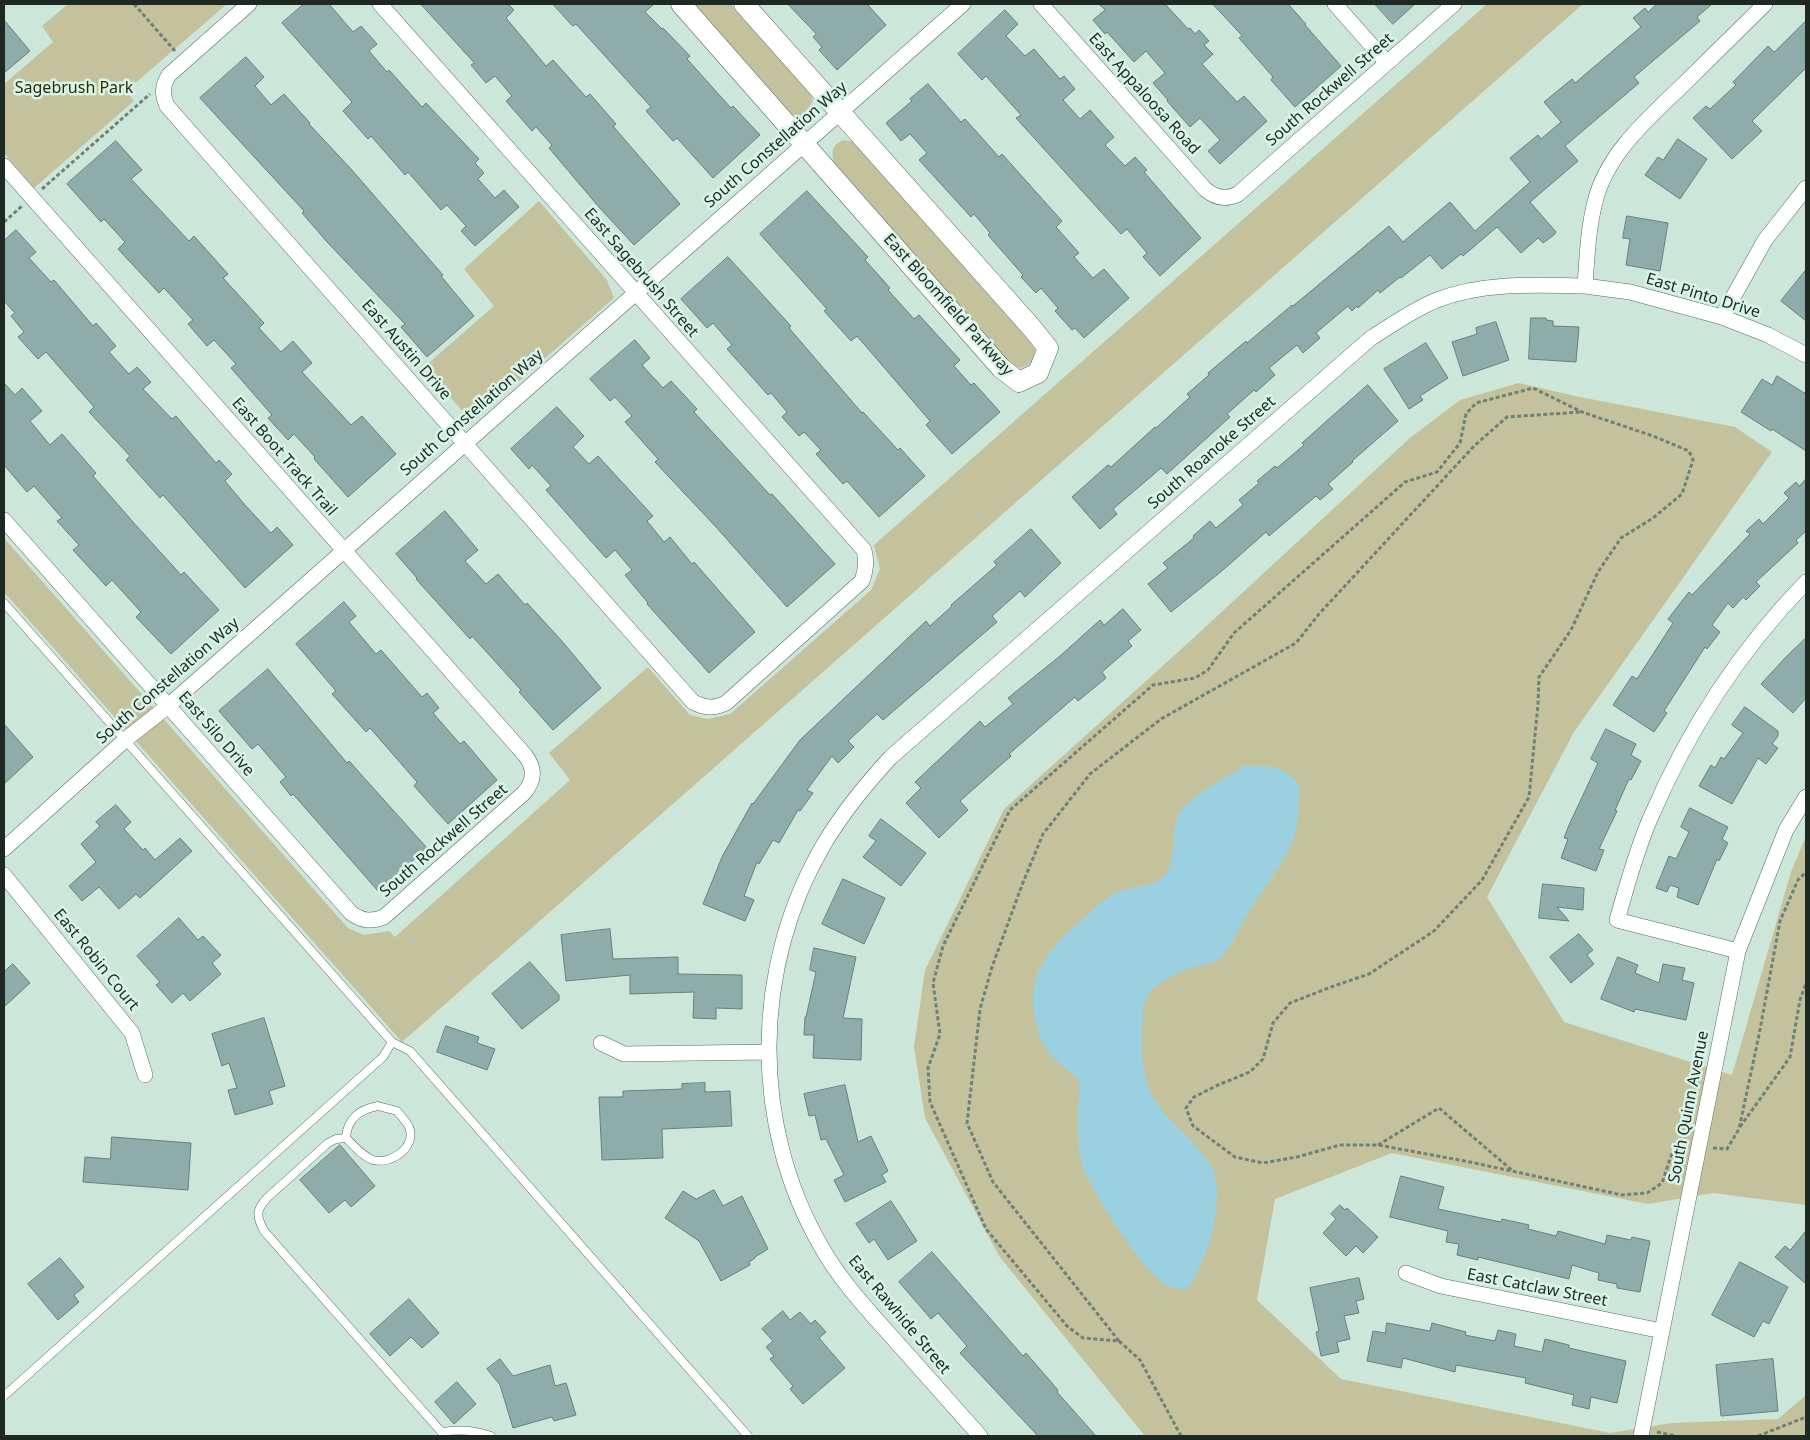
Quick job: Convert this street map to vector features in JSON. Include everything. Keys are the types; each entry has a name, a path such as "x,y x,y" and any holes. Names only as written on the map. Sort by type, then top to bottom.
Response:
{"street":[{"path":"164,86 169,75 248,4"},
{"name":"East Sagebrush Street","path":"380,4 864,550 866,569 862,581 726,703 716,708"},
{"name":"East Bloomfield Parkway","path":"681,4 1001,368 1019,382 1038,373 1048,348 841,111 744,4"},
{"name":"South Constellation Way","path":"4,849 125,740 168,706 963,4"},
{"name":"East Appaloosa Road","path":"1041,4 1205,189 1211,194 1227,198"},
{"path":"1335,4 1387,63"},
{"name":"South Rockwell Street","path":"1227,198 1238,194 1454,4"},
{"path":"1585,286 1595,202 1604,177 1617,156 1638,129 1765,4"},
{"name":"East Austin Drive","path":"164,86 167,106 692,702 703,707 716,708"},
{"name":"East Boot Track Trail","path":"4,166 525,755 530,762 533,774"},
{"path":"1722,317 1764,240 1806,188"},
{"name":"South Roanoke Street","path":"769,1052 773,987 778,957 786,928 823,845 868,782 891,758 1371,338 1399,320 1437,300 1470,291 1521,285 1585,286"},
{"name":"East Pinto Drive","path":"1585,286 1630,292 1722,317 1768,335 1806,355"},
{"name":"East Silo Drive","path":"4,520 351,913 367,921"},
{"path":"1738,952 1617,920 1635,859 1650,819 1691,736 1734,669 1764,628 1806,582"},
{"name":"South Rockwell Street","path":"367,921 384,917 524,794 530,787 533,774"},
{"name":"South Quinn Avenue","path":"1640,1436 1738,952 1786,830 1806,797"},
{"name":"East Robin Court","path":"4,876 132,1033 145,1075"},
{"path":"601,1044 624,1054 769,1052"},
{"name":"East Rawhide Street","path":"769,1052 771,1102 784,1157 801,1206 822,1248 859,1300 980,1436"},
{"name":"East Catclaw Street","path":"1406,1273 1440,1286 1662,1331"}],"lane":[{"path":"4,604 392,1042 410,1051 748,1436"},
{"path":"4,1396 383,1057 392,1042"},
{"path":"378,1106 397,1111 409,1128 410,1137 404,1151 393,1158 383,1161 372,1159 357,1150 346,1138 347,1129 352,1119 358,1113 378,1106"},
{"path":"346,1138 336,1139 328,1143 268,1198 260,1206 258,1213 259,1222 264,1231 443,1434 464,1430 477,1431 491,1436"}],"path":[{"path":"134,4 184,61"},
{"path":"4,222 164,86"},
{"path":"1119,1340 1083,1338 1067,1326 986,1229 930,1102 928,1068 940,1034 933,983 943,946 1010,810 1153,685 1195,678 1208,670 1234,633 1405,482 1437,472 1460,443 1466,414 1476,402 1533,388 1582,412 1653,436 1689,451 1693,460 1682,494 1653,518 1620,538 1598,572 1571,630 1539,677 1529,797 1482,880 1434,932 1369,974 1290,1003 1273,1022 1263,1059 1250,1072 1194,1097 1186,1108 1193,1126 1235,1157 1263,1163 1297,1157 1340,1145 1378,1145 1622,1195 1647,1192 1662,1183 1672,1153 1682,1145 1727,1150 1790,1057 1800,1000 1806,983"},
{"path":"1181,1436 1140,1360 1119,1340 993,1182 967,1123 980,1010 992,967 1022,885 1043,834 1090,774 1161,719 1296,643 1319,614 1474,446 1507,417 1582,412"},
{"path":"1739,1130 1780,921 1798,880 1806,872"},
{"path":"1378,1145 1439,1108 1515,1172"},
{"path":"1758,1436 1806,1417"}],"green space":[{"name":"Sagebrush Park","path":"68,4 227,4 126,91 134,101 34,188 4,153 4,84 53,42 42,26"},
{"path":"692,4 731,4 809,92 813,100 809,108 800,117 788,113"},
{"path":"1487,4 1583,4 402,1042 4,592 4,538 348,928 364,935 389,931 395,937 570,780 549,753 648,667 690,715 708,719 730,714 871,590 880,569 874,545"},
{"path":"844,140 854,142 1031,343 1035,350 1034,358 1029,365 1021,368 1010,365 834,163 833,149"},
{"path":"539,201 607,280 614,298 472,422 424,367 494,306 464,269"},
{"path":"1519,383 1575,396 1735,427 1772,452 1574,732 1487,897 1564,1022 1732,1075 1791,872 1806,836 1806,1205 1713,1193 1648,1204 1392,1153 1275,1199 1257,1300 1341,1379 1610,1433 1672,1423 1778,1419 1806,1395 1806,1436 1145,1436 999,1256 925,1118 914,1047 925,970 1004,809 1188,643 1410,438 1460,400"}],"water":[{"path":"1245,766 1268,767 1281,770 1299,784 1298,818 1296,831 1290,847 1222,957 1211,963 1194,967 1169,978 1150,991 1144,1005 1143,1061 1150,1091 1162,1110 1194,1143 1208,1161 1214,1174 1217,1190 1214,1226 1202,1261 1187,1289 1175,1288 1168,1286 1159,1279 1133,1251 1107,1212 1088,1177 1080,1157 1078,1136 1080,1082 1050,1054 1042,1042 1035,1019 1034,988 1037,975 1051,951 1070,930 1101,903 1108,897 1121,891 1151,884 1164,876 1170,864 1175,824 1181,811 1197,796"}],"building":[{"path":"304,4 329,4 353,32 361,26 377,44 369,51 387,72 389,70 422,107 426,103 479,159 475,163 484,173 478,179 495,198 504,190 519,207 475,246 461,231 466,226 447,205 441,210 408,172 405,175 371,136 368,139 343,111 352,102 282,23"},
{"path":"421,4 508,4 514,10 506,18 546,66 553,60 586,97 590,94 616,124 613,126 680,204 634,245 549,148 552,145 536,127 532,131 506,101 512,96 495,76 486,83 471,65 474,63"},
{"path":"553,4 654,4 645,12 690,56 687,59 731,108 733,106 760,135 713,178 677,138 673,141 646,111 651,107 576,24 573,26"},
{"path":"788,4 867,4 886,25 837,70 819,50 822,47 813,37 816,34"},
{"path":"1099,4 1165,4 1188,29 1190,28 1195,34 1199,30 1209,41 1204,45 1213,54 1202,64 1237,102 1244,96 1267,121 1220,164 1208,151 1220,140 1200,118 1190,127 1167,101 1153,83 1165,73 1146,51 1134,62 1107,32 1105,34 1093,20 1105,10"},
{"path":"1213,4 1288,4 1341,66 1295,107 1271,80 1273,77 1239,38 1242,36"},
{"path":"1375,4 1415,4 1393,24"},
{"path":"1657,4 1712,4 1697,17 1700,21 1634,77 1639,83 1565,146 1578,161 1530,202 1556,232 1554,235 1543,243 1538,238 1521,253 1497,227 1463,256 1461,254 1442,269 1430,255 1380,293 1378,290 1358,308 1357,306 1352,311 1348,306 1316,333 1320,338 1303,353 1297,345 1269,368 1275,375 1256,392 1254,390 1227,414 1230,417 1167,474 1161,468 1113,509 1117,514 1100,529 1072,497 1108,465 1111,467 1190,397 1187,394 1209,375 1208,373 1246,341 1247,343 1293,306 1389,226 1403,242 1450,202 1475,231 1530,182 1510,158 1538,135 1541,139 1561,122 1544,102 1572,79 1575,83 1641,27 1633,18 1645,8 1648,12"},
{"path":"1005,10 1018,24 1006,36 1025,56 1034,49 1060,79 1064,76 1075,89 1063,100 1080,119 1090,110 1114,137 1105,145 1125,166 1135,157 1147,170 1144,172 1201,238 1160,276 1143,257 1147,253 1127,229 1121,234 1016,118 1021,115 986,76 982,80 958,54"},
{"path":"4,20 30,51 4,73"},
{"path":"1806,21 1806,68 1752,121 1762,131 1732,159 1693,118 1706,106 1710,109 1736,85 1733,82 1768,46 1774,52"},
{"path":"246,57 264,77 255,86 271,105 284,94 443,275 441,276 474,316 427,357 401,327 405,324 328,243 302,213 304,211 200,98"},
{"path":"928,84 961,122 965,119 999,157 1002,154 1062,221 1056,227 1079,253 1074,257 1093,278 1104,269 1129,298 1084,338 1075,328 1072,330 1055,311 1058,308 1041,288 1036,293 1021,277 1023,275 988,235 990,233 974,214 971,217 919,160 927,153 910,134 901,141 886,123 912,101 910,99"},
{"path":"1678,139 1707,159 1680,199 1645,175 1658,157 1663,160"},
{"path":"116,141 142,170 131,179 189,241 194,236 228,274 223,278 264,323 259,328 281,352 293,341 312,363 302,372 351,425 362,416 396,454 348,497 294,434 288,440 268,418 272,415 231,368 236,364 214,340 207,346 188,324 193,320 164,288 159,293 118,249 125,242 104,219 101,222 67,184"},
{"path":"807,191 868,257 865,260 914,319 919,315 960,360 954,366 971,385 974,383 1000,412 952,454 926,425 930,421 857,336 851,341 824,311 827,309 760,234"},
{"path":"1627,216 1668,223 1660,271 1626,265 1630,239 1623,238"},
{"path":"16,230 36,252 29,258 51,282 54,280 93,326 96,323 116,346 109,352 129,374 137,367 151,382 143,389 172,419 176,416 216,463 219,460 232,474 225,481 271,533 277,527 293,545 245,588 163,495 160,498 126,460 130,456 89,412 94,407 46,352 38,359 18,337 24,332 11,316 15,313 4,301 4,241"},
{"path":"728,257 791,326 789,328 862,413 898,450 900,448 925,476 879,517 847,481 843,484 816,454 821,450 804,432 799,436 782,417 787,412 771,393 768,395 727,349 732,345 713,323 707,328 681,299"},
{"path":"1806,270 1806,321 1781,301"},
{"path":"1531,318 1546,318 1546,320 1553,321 1553,326 1579,327 1576,362 1529,359"},
{"path":"1496,322 1509,360 1463,376 1452,342 1477,334 1476,328"},
{"path":"635,340 650,358 642,365 663,388 671,381 697,409 694,412 835,564 787,607 655,462 658,459 625,422 632,416 615,397 610,401 590,379"},
{"path":"1426,343 1448,378 1420,396 1423,400 1409,409 1384,369"},
{"path":"1777,376 1806,394 1806,451 1741,412 1762,379 1772,385"},
{"path":"4,383 15,395 22,388 42,411 30,421 50,445 62,434 96,473 93,476 133,522 181,575 184,572 219,610 171,654 136,617 141,612 112,580 106,586 73,550 79,545 57,521 62,518 34,486 27,492 4,465"},
{"path":"1368,385 1398,421 1328,484 1333,489 1320,500 1316,496 1269,536 1266,532 1171,612 1148,584 1168,568 1163,563 1194,538 1193,536 1210,521 1216,528 1243,505 1239,500 1259,483 1257,481 1275,466 1277,468 1304,445 1302,443"},
{"path":"557,407 584,436 573,447 589,464 598,456 653,516 647,521 664,542 670,537 692,564 694,562 755,632 709,673 647,604 625,575 632,570 615,550 606,558 546,490 551,486 532,465 529,469 511,449"},
{"path":"1806,479 1806,531 1796,540 1798,543 1756,582 1760,586 1746,600 1743,597 1733,608 1728,603 1712,625 1720,632 1707,649 1705,647 1664,711 1667,713 1654,732 1613,705 1632,676 1637,679 1673,623 1668,619 1689,592 1692,595 1750,534 1746,531 1759,519 1763,524 1789,498 1784,493 1796,482 1799,486"},
{"path":"445,511 478,550 465,561 486,584 498,574 525,605 527,603 561,640 601,688 553,730 519,692 521,690 472,636 470,639 396,554"},
{"path":"1031,529 1061,563 1025,597 1020,591 992,616 997,622 883,720 877,714 848,741 854,747 838,763 832,756 807,790 813,793 800,811 798,810 779,843 773,840 759,864 757,862 744,896 754,900 745,921 703,904 722,857 752,803 800,740 926,621 930,626 997,565 994,562"},
{"path":"344,602 356,616 349,622 376,654 381,650 422,697 427,693 439,708 433,713 460,744 464,741 497,780 448,824 414,786 417,782 370,728 366,732 332,694 336,691 296,644"},
{"path":"1123,609 1141,630 1128,641 1132,646 1102,672 1106,678 1078,701 1075,697 1009,754 1011,756 960,801 968,810 939,838 906,803 921,788 915,782 980,721 985,727 1013,704 1008,698 1060,656 1100,620 1104,625"},
{"path":"1806,638 1806,698 1793,713 1761,684"},
{"path":"268,669 347,763 349,761 427,848 378,891 293,794 291,796 280,782 286,777 258,744 252,749 219,711"},
{"path":"1745,707 1778,731 1778,736 1772,744 1778,748 1766,764 1758,758 1732,804 1699,786 1711,765 1715,768 1721,757 1724,759 1743,733 1732,725"},
{"path":"4,724 33,757 4,784"},
{"path":"1606,729 1636,744 1631,755 1641,761 1631,780 1629,779 1615,810 1617,811 1599,849 1604,850 1596,871 1561,858 1568,839 1564,838 1569,825 1598,763 1591,759"},
{"path":"116,805 131,822 124,829 155,860 180,838 192,851 140,898 136,894 119,909 99,887 82,901 69,886 96,862 81,844 100,826 96,822"},
{"path":"1690,808 1728,827 1722,839 1728,843 1719,861 1717,859 1698,905 1677,897 1679,888 1670,885 1667,892 1656,888 1669,856 1676,859 1689,832 1681,827"},
{"path":"881,819 926,853 901,886 863,857 876,841 869,836"},
{"path":"843,879 885,898 864,944 822,924"},
{"path":"1543,884 1584,888 1583,910 1557,907 1569,921 1539,918"},
{"path":"179,918 198,940 203,936 221,955 212,963 221,974 190,1001 183,993 172,1003 156,985 160,982 137,956"},
{"path":"610,929 613,959 678,957 678,974 742,975 742,1009 716,1008 716,1019 693,1018 694,992 630,994 630,975 566,981 561,935"},
{"path":"1579,934 1593,950 1587,955 1594,964 1571,983 1550,957"},
{"path":"814,948 856,957 843,1018 862,1019 861,1060 813,1058 814,1035 804,1035 805,1017 816,972 810,970"},
{"path":"1618,957 1638,965 1635,973 1659,983 1663,964 1685,968 1682,980 1694,983 1686,1020 1635,1009 1634,1012 1601,999"},
{"path":"530,962 559,995 559,1000 522,1029 492,994"},
{"path":"13,964 30,983 4,1007 4,972"},
{"path":"264,1018 285,1086 269,1091 273,1104 235,1115 228,1090 237,1088 229,1063 222,1066 212,1034"},
{"path":"446,1026 479,1037 477,1043 495,1049 487,1070 437,1052"},
{"path":"705,1083 705,1092 730,1091 732,1126 662,1129 663,1158 602,1160 599,1097 623,1097 623,1091 682,1089 682,1084"},
{"path":"845,1085 858,1142 871,1136 888,1171 882,1175 886,1182 845,1202 834,1180 844,1175 826,1139 821,1140 815,1115 809,1116 804,1094"},
{"path":"112,1137 191,1143 188,1190 83,1182 85,1157 110,1159"},
{"path":"340,1145 375,1186 351,1207 345,1200 329,1213 300,1180"},
{"path":"1401,1176 1444,1187 1438,1209 1501,1222 1502,1219 1529,1225 1528,1229 1556,1236 1558,1231 1605,1244 1607,1235 1631,1240 1632,1237 1650,1241 1640,1292 1617,1288 1617,1284 1598,1280 1599,1273 1572,1265 1569,1279 1478,1257 1478,1260 1457,1255 1459,1244 1446,1242 1448,1231 1390,1217"},
{"path":"714,1190 723,1206 742,1196 768,1249 749,1262 750,1265 721,1281 699,1241 665,1218 683,1191 696,1199"},
{"path":"891,1201 917,1241 888,1260 874,1239 869,1243 856,1224"},
{"path":"1340,1205 1345,1210 1347,1208 1378,1237 1363,1253 1356,1246 1346,1256 1323,1233 1336,1219 1331,1214"},
{"path":"1806,1231 1806,1284 1775,1257 1785,1246 1790,1250"},
{"path":"932,1252 1023,1356 1026,1353 1096,1436 1038,1436 960,1353 967,1346 938,1313 931,1319 899,1282"},
{"path":"60,1258 84,1287 74,1295 79,1302 58,1320 28,1284"},
{"path":"1740,1262 1788,1287 1769,1324 1763,1321 1754,1337 1712,1315"},
{"path":"1359,1278 1364,1299 1356,1301 1359,1313 1344,1316 1350,1339 1337,1342 1339,1352 1321,1356 1316,1332 1319,1331 1310,1288"},
{"path":"409,1299 439,1333 422,1348 411,1337 390,1356 370,1334"},
{"path":"783,1311 790,1320 800,1312 811,1324 815,1320 826,1332 819,1338 845,1368 803,1404 790,1389 793,1386 770,1359 774,1356 766,1347 773,1341 762,1329"},
{"path":"1387,1323 1430,1331 1432,1323 1466,1332 1465,1335 1495,1341 1498,1330 1516,1334 1514,1346 1542,1352 1545,1339 1569,1345 1569,1348 1626,1361 1617,1403 1591,1397 1589,1409 1572,1405 1574,1395 1525,1383 1526,1378 1456,1365 1455,1372 1403,1358 1401,1368 1367,1361 1373,1331 1385,1333"},
{"path":"500,1359 513,1376 550,1365 555,1386 566,1383 576,1415 554,1421 552,1417 513,1428 500,1385 487,1369"},
{"path":"1773,1359 1778,1411 1721,1416 1716,1365"},
{"path":"457,1382 476,1404 454,1424 435,1402"}]}
